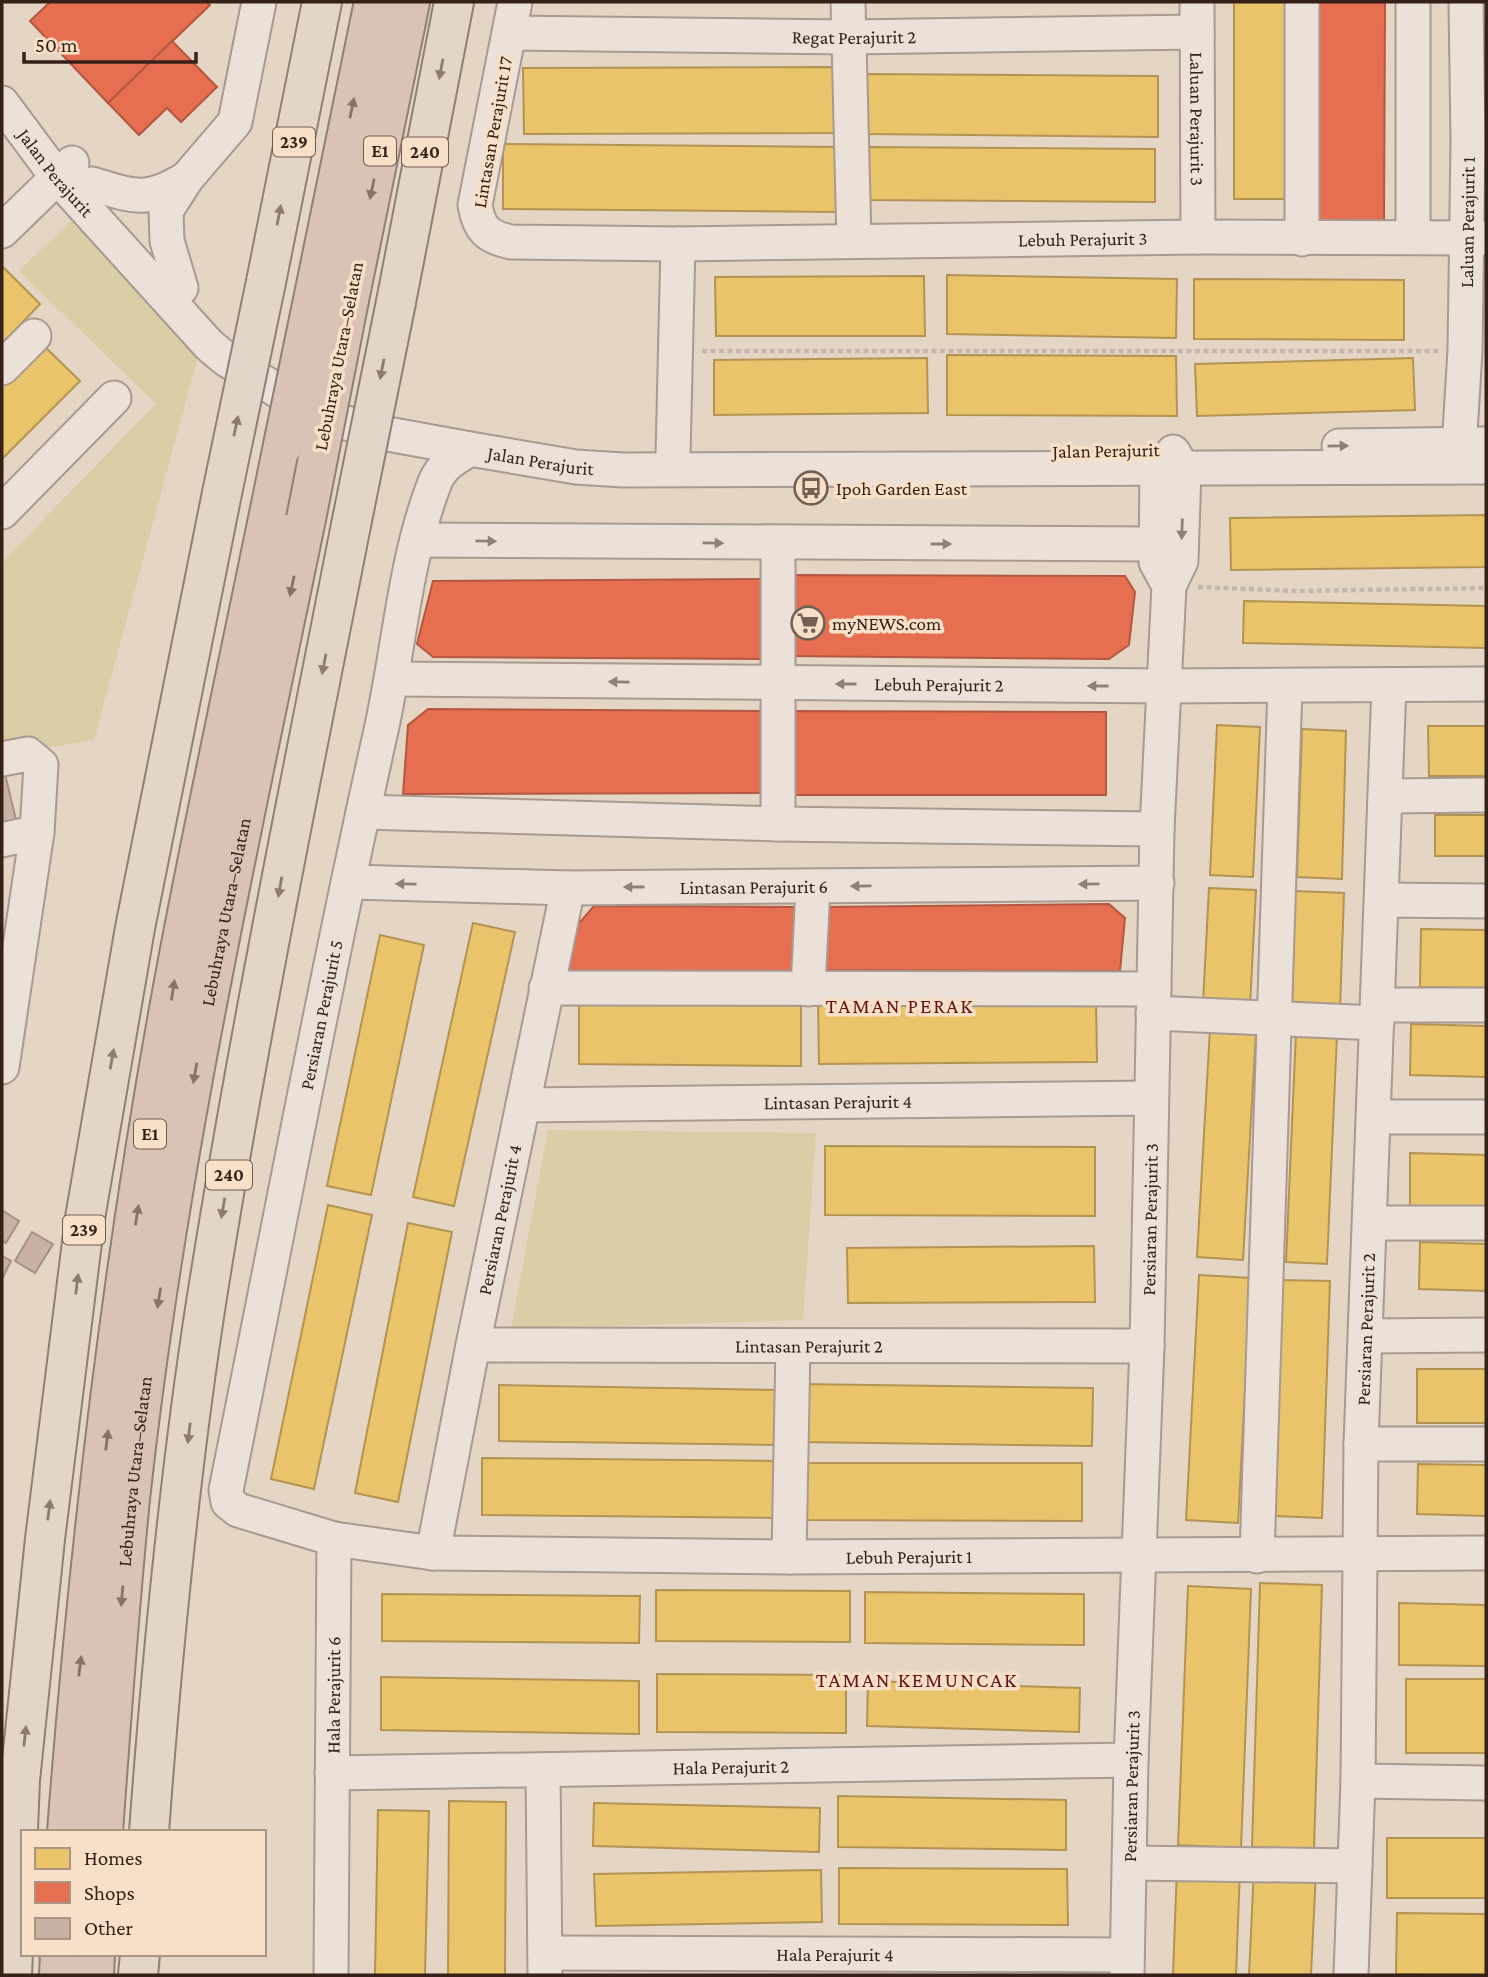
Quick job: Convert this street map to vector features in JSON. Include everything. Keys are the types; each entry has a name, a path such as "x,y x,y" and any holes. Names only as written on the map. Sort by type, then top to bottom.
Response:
{"highway":[{"name":"Lebuhraya Utara–Selatan","path":"103,1830 131,1499 180,1160 211,983 306,519 332,298 374,2"},
{"name":"Lebuhraya Utara–Selatan","path":"67,1830 79,1680 134,1231 176,972 283,445 332,298 410,2"},
{"path":"59,1975 60,1956"},
{"path":"94,1975 95,1956"}],"main road":[{"name":"239","path":"12,1975 20,1780 45,1539 85,1218 135,928 322,2"},
{"name":"240","path":"149,1830 178,1514 206,1304 289,838 454,2"},
{"path":"2,1825 20,1780"},
{"path":"138,1975 140,1956"}],"street":[{"path":"181,288 165,224 166,211 187,178 235,122 259,2"},
{"path":"848,2 854,241"},
{"path":"1302,2 1302,239"},
{"path":"1413,2 1413,237"},
{"name":"Laluan Perajurit 1","path":"1466,2 1476,43 1475,238 1465,351 1472,455"},
{"name":"Regat Perajurit 2","path":"512,17 848,37 1197,17"},
{"name":"Lintasan Perajurit 17","path":"512,17 475,205 478,224 491,238 511,242 678,244"},
{"name":"Laluan Perajurit 3","path":"1197,17 1198,237"},
{"name":"Jalan Perajurit","path":"8,109 74,175 235,348 315,396 499,436 577,449 673,456 1171,463"},
{"path":"2,231 74,175 142,198 164,192 187,178"},
{"name":"Jalan Perajurit","path":"74,175 209,345 227,360 316,414 398,435 576,467 623,470 1171,463 1472,455"},
{"name":"Lebuh Perajurit 3","path":"678,244 1198,237 1475,238"},
{"path":"673,456 678,244"},
{"path":"2,368 34,336"},
{"path":"2,512 114,398"},
{"name":"Persiaran Perajurit 5","path":"334,1539 238,1510 228,1502 226,1490 363,812 393,679 417,540 422,459 398,435"},
{"name":"Persiaran Perajurit 5","path":"417,540 439,474 446,464 470,449"},
{"path":"1169,586 1181,561 1171,463"},
{"name":"Persiaran Perajurit 3","path":"1127,1965 1131,1760 1147,1346 1157,829 1169,586 1156,562 1155,544 1171,463"},
{"path":"417,540 1155,544"},
{"path":"778,544 778,824"},
{"name":"Lebuh Perajurit 2","path":"393,679 1166,686 1486,684"},
{"name":"Persiaran Perajurit 2","path":"1350,1975 1358,1781 1362,1444 1389,685"},
{"path":"1257,1556 1285,686"},
{"path":"2,759 28,754 41,765 37,832 2,1067"},
{"path":"1386,796 1486,795"},
{"path":"363,812 778,824 1157,829"},
{"path":"2,840 37,832"},
{"name":"Lintasan Perajurit 6","path":"350,882 568,888 1157,883"},
{"path":"808,989 813,887"},
{"name":"Persiaran Perajurit 4","path":"433,1553 472,1345 568,888"},
{"path":"1382,900 1486,901"},
{"path":"546,988 808,989 1153,1001 1273,1018 1378,1014 1486,1005"},
{"name":"Lintasan Perajurit 4","path":"523,1105 1151,1098"},
{"path":"1374,1116 1486,1117"},
{"path":"1370,1223 1486,1223"},
{"path":"1366,1336 1486,1335"},
{"name":"Lintasan Perajurit 2","path":"472,1345 1147,1346"},
{"path":"789,1557 793,1346"},
{"path":"1362,1444 1486,1444"},
{"name":"Lebuh Perajurit 1","path":"334,1539 433,1553 789,1557 1486,1553"},
{"name":"Hala Perajurit 6","path":"331,1975 334,1539"},
{"name":"Hala Perajurit 2","path":"332,1773 1131,1760"},
{"path":"543,1770 545,1964"},
{"path":"1358,1781 1486,1783"},
{"path":"1130,1863 1355,1866"},
{"name":"Hala Perajurit 4","path":"545,1964 1127,1965"}],"path":[{"path":"676,351 1465,351"},
{"path":"1169,586 1296,591 1486,588"}],"shaded area":[{"path":"74,218 203,338 94,740 2,755 2,562 156,404 19,271"},
{"path":"548,1130 816,1133 803,1320 511,1329"}],"building: Homes":[{"path":"1234,2 1288,2 1288,199 1234,199"},
{"path":"840,67 841,133 524,134 523,68"},
{"path":"867,74 1158,76 1158,137 867,134"},
{"path":"503,144 838,147 837,212 503,209"},
{"path":"865,147 1155,149 1155,202 866,200"},
{"path":"2,266 40,304 2,344"},
{"path":"947,275 1177,279 1176,338 947,334"},
{"path":"924,276 925,336 716,336 715,277"},
{"path":"1194,279 1404,280 1404,340 1194,339"},
{"path":"39,341 80,381 2,459 2,379"},
{"path":"947,355 1176,356 1177,416 947,415"},
{"path":"927,358 928,413 714,415 714,360"},
{"path":"1413,358 1415,410 1197,416 1195,364"},
{"path":"1486,515 1486,567 1231,570 1230,518"},
{"path":"1244,601 1486,606 1486,648 1243,643"},
{"path":"1217,725 1260,727 1253,877 1210,875"},
{"path":"1428,726 1486,726 1486,776 1429,776"},
{"path":"1302,729 1346,731 1342,879 1297,877"},
{"path":"1435,815 1486,815 1486,856 1435,856"},
{"path":"1209,888 1256,890 1250,1006 1203,1003"},
{"path":"1295,891 1344,893 1340,1010 1292,1008"},
{"path":"473,923 515,932 454,1206 413,1197"},
{"path":"1421,929 1486,930 1486,988 1420,987"},
{"path":"380,935 424,945 371,1195 327,1186"},
{"path":"1096,1000 1097,1062 819,1064 818,1001"},
{"path":"579,1003 801,1005 801,1066 579,1064"},
{"path":"1411,1024 1486,1026 1486,1077 1410,1075"},
{"path":"1210,1029 1256,1032 1243,1260 1197,1257"},
{"path":"1296,1032 1337,1034 1327,1264 1286,1262"},
{"path":"825,1146 1095,1147 1095,1216 825,1215"},
{"path":"1410,1153 1486,1155 1486,1208 1410,1206"},
{"path":"328,1205 372,1215 314,1489 271,1479"},
{"path":"408,1223 452,1232 398,1502 355,1493"},
{"path":"1420,1242 1486,1244 1486,1291 1419,1289"},
{"path":"1094,1246 1095,1302 848,1303 847,1248"},
{"path":"1199,1275 1251,1278 1238,1523 1186,1520"},
{"path":"1282,1280 1330,1281 1322,1518 1275,1516"},
{"path":"1417,1369 1486,1369 1486,1423 1417,1423"},
{"path":"800,1384 1093,1388 1092,1446 800,1442"},
{"path":"499,1385 778,1390 778,1445 499,1441"},
{"path":"482,1458 779,1461 779,1518 482,1515"},
{"path":"800,1463 1082,1463 1082,1521 800,1520"},
{"path":"1418,1464 1486,1465 1486,1516 1417,1514"},
{"path":"1260,1583 1322,1585 1314,1849 1252,1847"},
{"path":"1188,1586 1251,1589 1241,1848 1178,1845"},
{"path":"656,1590 850,1591 850,1642 656,1641"},
{"path":"865,1592 1084,1594 1084,1645 865,1643"},
{"path":"382,1594 640,1596 639,1643 382,1641"},
{"path":"1399,1603 1486,1605 1486,1666 1399,1665"},
{"path":"657,1674 846,1675 846,1733 657,1732"},
{"path":"381,1677 639,1681 639,1734 381,1730"},
{"path":"1406,1679 1486,1679 1486,1753 1406,1753"},
{"path":"868,1681 1080,1688 1079,1732 867,1726"},
{"path":"838,1796 1066,1800 1066,1850 838,1847"},
{"path":"449,1801 506,1802 505,1975 448,1975"},
{"path":"594,1803 820,1808 819,1852 593,1846"},
{"path":"378,1810 429,1811 425,1975 375,1975"},
{"path":"1387,1838 1486,1838 1486,1898 1387,1898"},
{"path":"1177,1866 1240,1869 1236,1975 1173,1975"},
{"path":"839,1868 1067,1869 1068,1925 839,1924"},
{"path":"1254,1868 1316,1871 1311,1975 1249,1975"},
{"path":"821,1870 822,1922 596,1926 594,1874"},
{"path":"1397,1913 1486,1914 1486,1975 1396,1974"}],"building: Shops":[{"path":"50,2 206,2 210,5 108,103 30,21"},
{"path":"1310,2 1385,2 1384,220 1313,222"},
{"path":"172,41 217,87 181,122 167,108 139,135 108,103"},
{"path":"793,575 1125,576 1135,592 1129,645 1109,659 786,656"},
{"path":"767,579 768,659 433,657 417,644 433,581"},
{"path":"428,709 769,711 767,793 403,794 408,725"},
{"path":"790,711 1106,712 1106,795 790,795"},
{"path":"1109,904 1125,918 1120,971 819,970 821,907"},
{"path":"594,906 798,907 796,972 567,973 573,930"}],"building: Other":[{"path":"5,774 17,824 2,827 2,775"},
{"path":"2,1210 19,1221 6,1243 2,1241"},
{"path":"32,1232 53,1244 35,1273 15,1261"},
{"path":"2,1256 11,1261 2,1279"}],"place":[{"name":"Ipoh Garden East","path":"811,488"},
{"name":"myNEWS.com","path":"808,623"}],"district":[{"name":"TAMAN PERAK","path":"900,1006"},
{"name":"TAMAN KEMUNCAK","path":"917,1680"}]}
